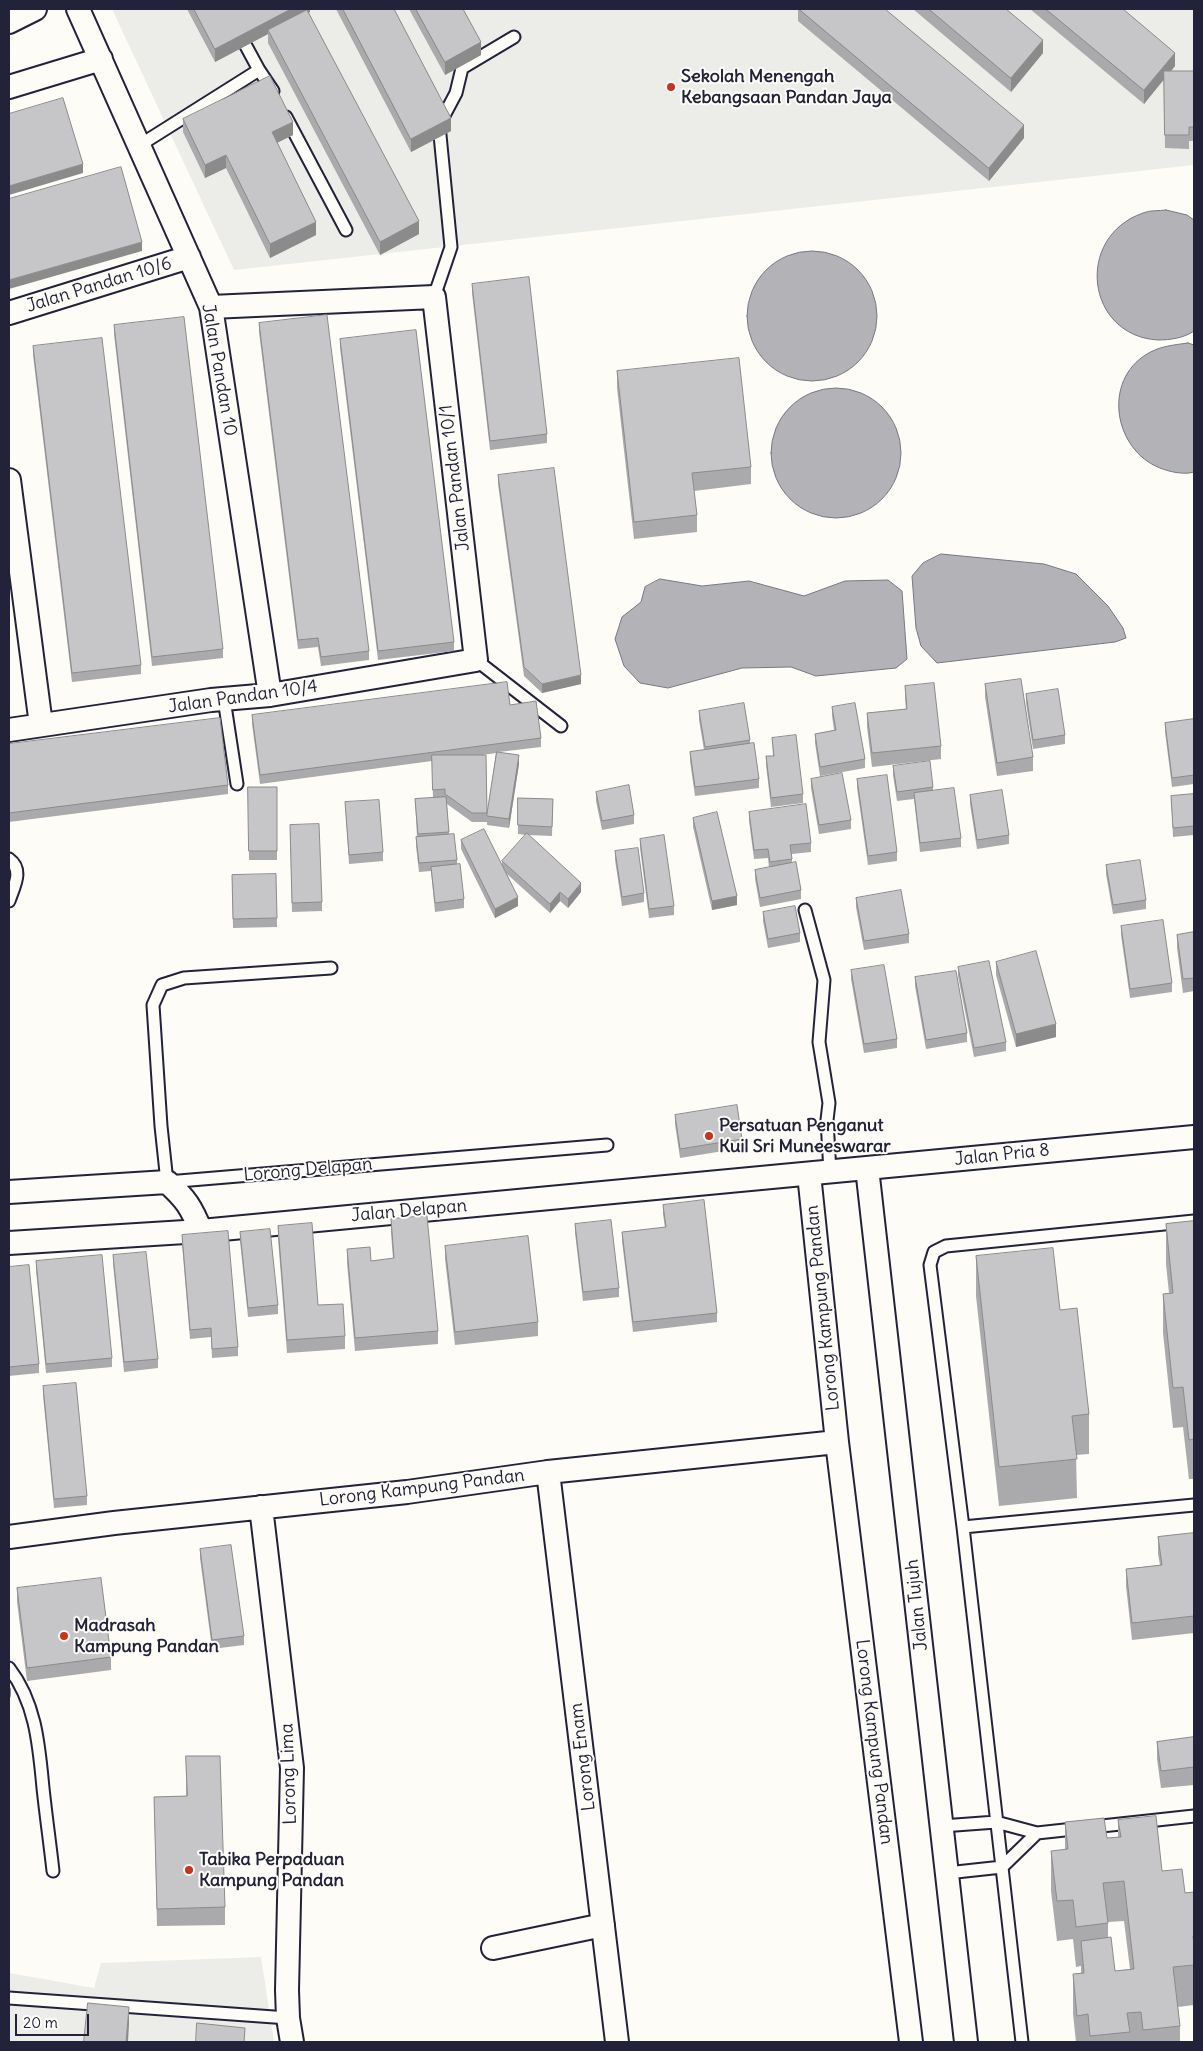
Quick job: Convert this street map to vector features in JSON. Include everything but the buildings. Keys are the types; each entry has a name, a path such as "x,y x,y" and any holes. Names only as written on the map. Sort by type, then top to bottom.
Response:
{"street":[{"path":"9,22 35,9"},
{"name":"Jalan Pandan 10","path":"78,9 211,307 270,695"},
{"path":"9,87 101,59"},
{"name":"Jalan Pandan 10/6","path":"9,313 189,257"},
{"path":"211,307 434,297"},
{"name":"Jalan Pandan 10/1","path":"434,297 476,660"},
{"path":"9,480 41,726"},
{"name":"Jalan Pandan 10/4","path":"9,730 224,699 270,695 476,660"},
{"name":"Jalan Pria 8","path":"820,1173 1194,1136"},
{"name":"Jalan Tujuh","path":"867,1168 966,2042"},
{"name":"Jalan Delapan","path":"9,1243 201,1231 820,1173"},
{"name":"Lorong Kampung Pandan","path":"820,1173 836,1442 911,2042"},
{"path":"167,1182 184,1197 192,1209 201,1231"},
{"name":"Lorong Delapan","path":"9,1192 167,1182"},
{"name":"Lorong Kampung Pandan","path":"9,1537 114,1523 406,1492 548,1472 836,1442"},
{"name":"Lorong Enam","path":"548,1472 617,2042"},
{"name":"Lorong Lima","path":"261,1507 292,1768 287,1990 288,2018 292,2042"},
{"path":"493,1948 603,1925"}],"lane":[{"name":"Jalan Pandan 10/1","path":"434,297 451,247 440,125 456,93 462,68 514,37"},
{"path":"246,46 280,105 346,230"},
{"path":"140,145 259,70"},
{"path":"476,660 561,726"},
{"path":"224,699 237,784"},
{"path":"9,858 14,862 17,869 17,877 9,901"},
{"path":"805,910 824,980 819,1042 829,1103 820,1173"},
{"path":"167,1182 161,1126 153,1005 162,984 184,978 331,968"},
{"name":"Lorong Delapan","path":"167,1182 607,1145"},
{"path":"1022,2042 964,1527 930,1265 934,1252 946,1246 1194,1221"},
{"path":"964,1527 1194,1505"},
{"path":"9,1668 30,1707 38,1734 53,1871"},
{"path":"942,1826 996,1822 1037,1833 1194,1816"},
{"path":"947,1873 1002,1867 1037,1833"},
{"path":"9,1998 288,2018"}],"shaded area":[{"name":"Sekolah Menengah Kebangsaan Pandan Jaya","path":"112,9 1194,9 1194,165 234,270"},
{"path":"1166,210 1187,215 1194,220 1194,331 1177,338 1158,340 1134,334 1116,322 1103,304 1098,284 1098,263 1106,242 1121,225 1146,212"},
{"path":"812,251 837,256 858,270 872,291 877,316 872,341 858,362 837,376 812,381 787,376 766,362 752,341 747,316 752,291 766,270 787,256"},
{"path":"1188,343 1194,345 1194,472 1181,473 1160,468 1144,459 1132,446 1124,431 1119,414 1119,397 1124,381 1133,366 1147,354 1172,345"},
{"path":"836,388 861,393 882,407 896,428 901,453 896,478 882,499 861,513 836,518 811,513 790,499 776,478 771,453 776,428 790,407 811,393"},
{"path":"941,554 1044,564 1076,574 1108,606 1123,628 1126,638 1115,642 937,663 921,646 916,628 912,576 923,563"},
{"path":"660,579 702,586 749,581 804,596 845,581 888,580 902,591 907,659 896,668 816,676 791,667 742,668 668,688 640,683 624,666 615,639 622,617 641,602 645,587"},
{"path":"261,1957 274,2042 9,2042 9,1973 94,1988 101,1963"}],"place":[{"name":"Sekolah Menengah Kebangsaan Pandan Jaya","path":"671,87"},
{"name":"Persatuan Penganut Kuil Sri Muneeswarar","path":"709,1136"},
{"name":"Madrasah Kampung Pandan","path":"64,1636"},
{"name":"Tabika Perpaduan Kampung Pandan","path":"189,1870"}]}
